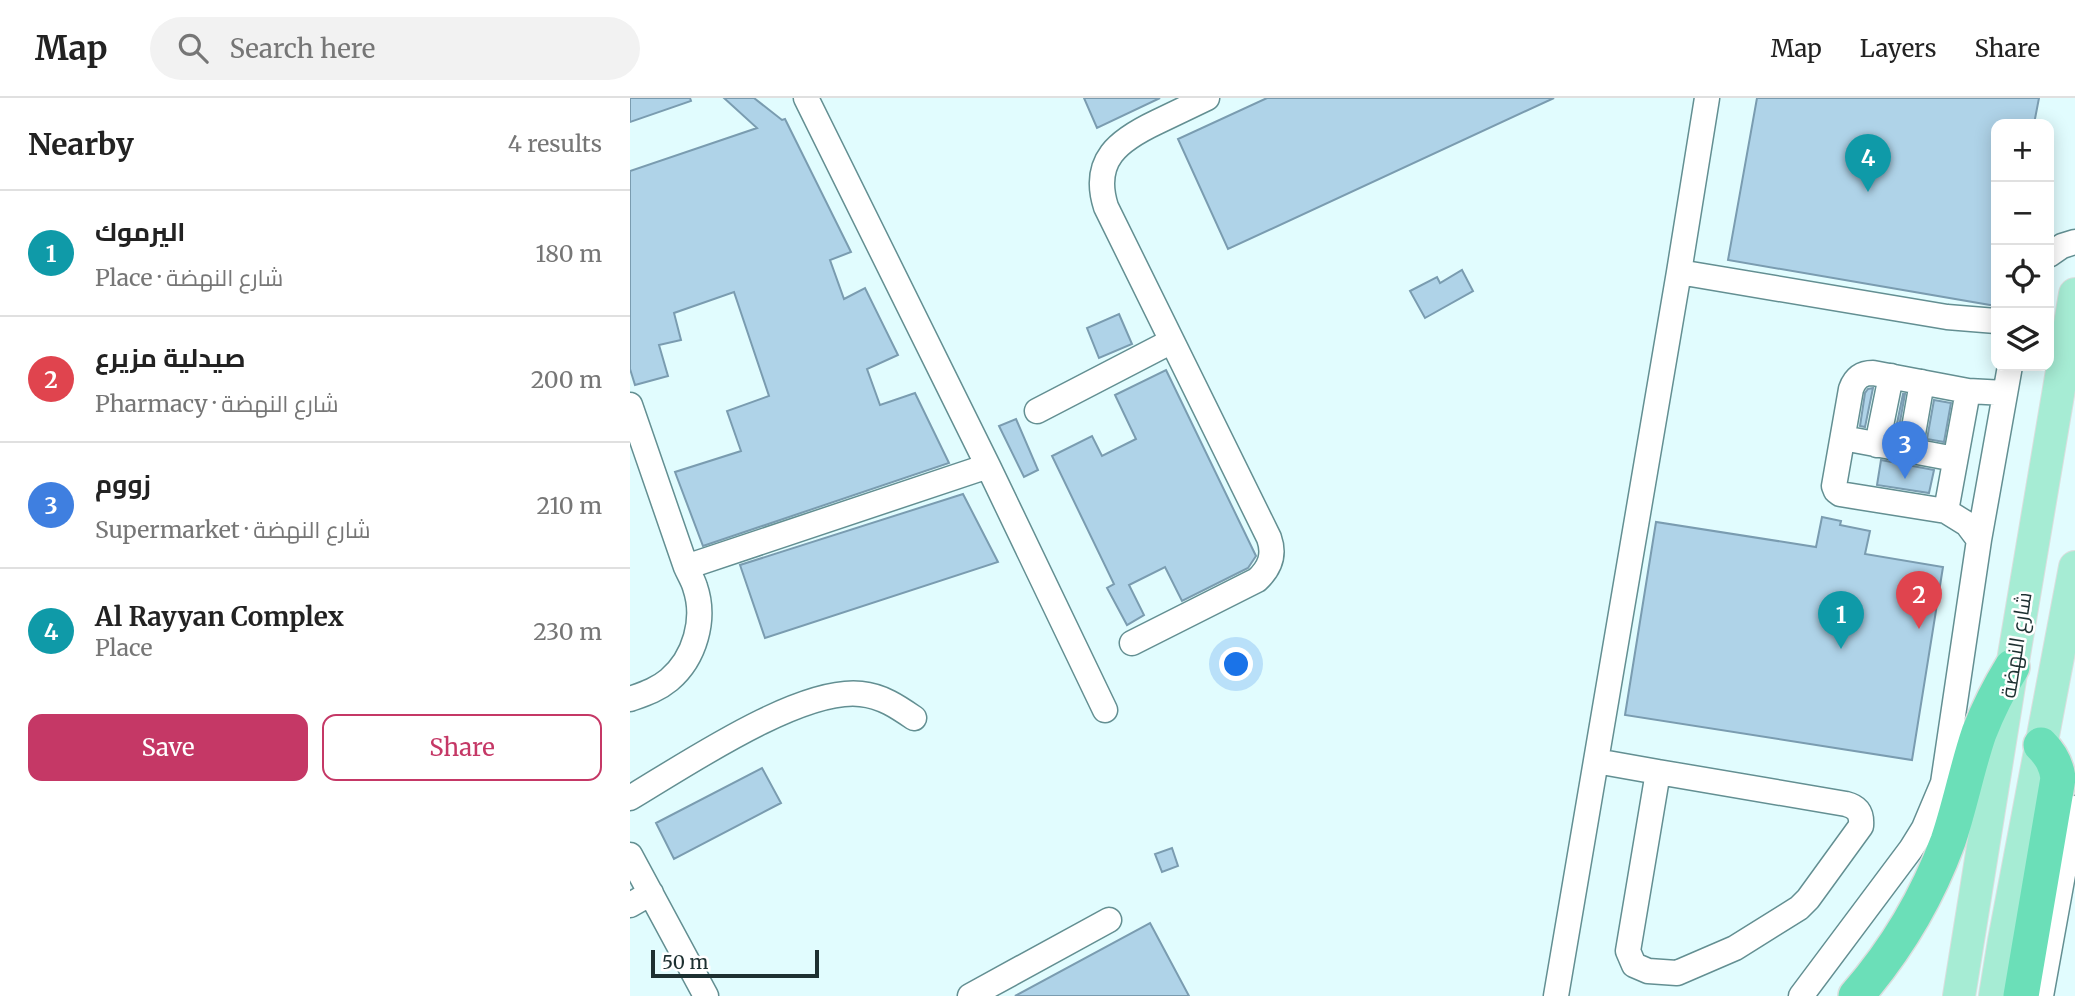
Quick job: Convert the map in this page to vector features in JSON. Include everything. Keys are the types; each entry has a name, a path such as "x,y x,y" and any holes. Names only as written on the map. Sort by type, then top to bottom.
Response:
{"highway":[{"path":"1856,996 1895,946 1933,877 1948,841 1978,736 1999,688 2012,667"},
{"path":"2021,996 2059,778 2056,764 2042,746"}],"main road":[{"name":"شارع النهضة","path":"1959,996 2075,295"},
{"name":"شارع النهضة","path":"1995,996 2042,746 2069,630 2075,567"}],"street":[{"path":"806,98 1105,710"},
{"path":"1132,643 1257,580 1268,569 1270,561 1269,538 1106,206 1102,184 1103,173 1112,152 1128,137 1207,98"},
{"path":"1556,996 1707,98"},
{"path":"2054,252 2075,242"},
{"path":"1679,272 1947,317 1991,321"},
{"path":"1037,411 1172,341"},
{"path":"1782,996 1808,987 1911,849 1924,828 1943,783 1979,540 2009,371"},
{"path":"1979,540 1967,524 1946,510 1840,494 1834,486 1851,389 1858,377 1865,373 1962,390 2005,393"},
{"path":"1877,445 1891,376"},
{"path":"1910,451 1922,382"},
{"path":"1946,510 1949,458 1962,390"},
{"path":"630,405 686,567 688,589 687,610 674,651 648,685 631,699"},
{"path":"1843,438 1949,458"},
{"path":"686,567 988,466"},
{"path":"630,798 745,730 833,695 862,694 890,701 914,718"},
{"path":"1596,761 1846,804 1859,811 1861,826 1816,889 1799,908 1735,948 1706,961 1677,973 1648,971 1634,965 1628,951 1658,772"},
{"path":"2041,996 2075,808"},
{"path":"630,855 640,899 703,995"},
{"path":"2064,867 2075,909"},
{"path":"970,996 1109,919"}],"building":[{"path":"630,98 690,98 691,101 630,122"},
{"path":"724,98 754,98 782,120 785,119 851,252 830,260 844,299 865,288 898,355 867,369 880,405 915,393 949,463 703,546 675,472 741,451 727,411 769,396 734,292 674,313 681,340 659,345 668,376 635,385 630,369 630,171 757,128"},
{"path":"1084,98 1160,98 1097,128"},
{"path":"1267,98 1554,98 1228,249 1178,139"},
{"path":"1757,98 2039,98 2035,119 1991,119 1991,305 1728,260"},
{"path":"1462,270 1473,291 1425,318 1410,291 1437,277 1440,283"},
{"path":"1119,314 1132,344 1099,358 1087,328"},
{"path":"1166,370 1256,556 1248,568 1182,601 1165,567 1129,585 1144,615 1127,625 1107,588 1114,584 1052,456 1092,436 1102,456 1136,439 1115,395"},
{"path":"1873,388 1865,427 1860,426 1865,393"},
{"path":"1903,394 1898,433 1895,433"},
{"path":"1934,400 1951,403 1944,442 1927,439"},
{"path":"1016,419 1038,470 1024,477 999,426"},
{"path":"1881,460 1934,470 1929,493 1877,485"},
{"path":"963,494 998,562 765,638 740,565"},
{"path":"1822,517 1841,521 1840,525 1870,531 1865,554 1943,567 1912,760 1625,715 1656,522 1816,547"},
{"path":"762,768 781,803 674,859 656,823"},
{"path":"1172,848 1178,866 1162,872 1155,854"},
{"path":"1150,923 1189,996 1015,996"}],"place":[{"name":"Al Rayyan Complex","path":"1868,192"},
{"name":"زووم","path":"1905,479"},
{"name":"صيدلية مزيرع","path":"1919,629"},
{"name":"اليرموك","path":"1841,649"}]}
